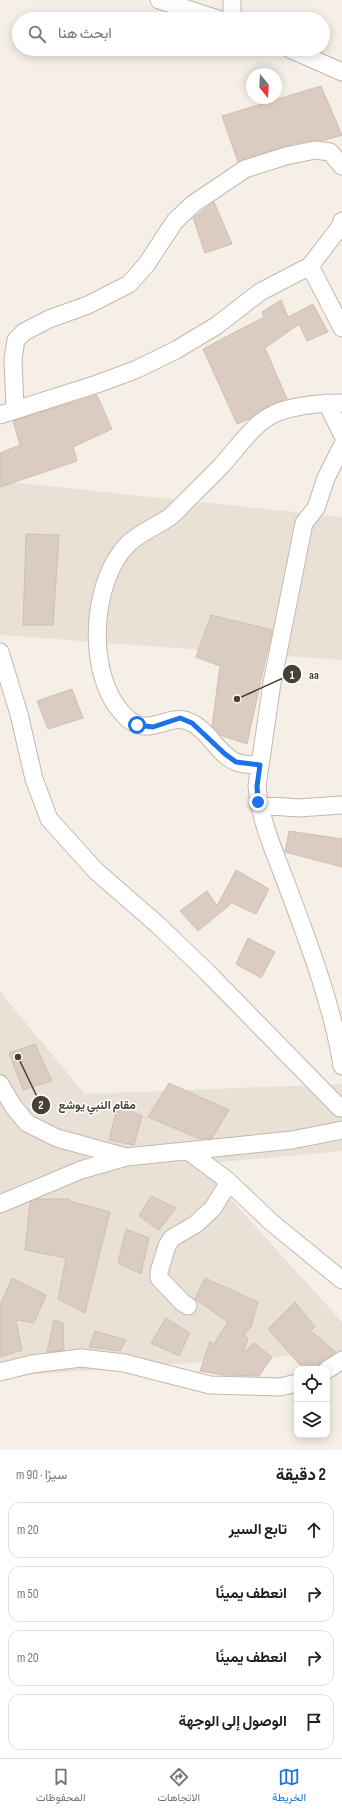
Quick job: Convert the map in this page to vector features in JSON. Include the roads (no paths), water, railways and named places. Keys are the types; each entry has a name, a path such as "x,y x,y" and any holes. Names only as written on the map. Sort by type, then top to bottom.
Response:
{"street":[{"path":"159,0 196,12"},
{"path":"232,0 232,12"},
{"path":"306,56 342,72"},
{"path":"342,166 330,152 315,150 286,156 245,169 193,204 175,221 146,265 129,284 88,305 49,319 24,332 16,340 7,412 97,384 135,370 176,350 216,326 260,292 310,266 340,227 342,221"},
{"path":"310,266 342,328"},
{"path":"260,765 236,762 225,754 192,723 180,718 153,727 137,725 123,715 111,698 101,670 97,624 107,577 115,561 128,543 171,516 221,466 254,429 275,414 308,405 334,403 342,434"},
{"path":"342,446 326,478 316,508 304,523 272,682 257,786 265,826 298,913 326,1000 339,1046 342,1066"},
{"path":"0,652 19,714 34,780 49,819 96,872 158,925 207,972 341,1107"},
{"path":"260,805 298,808 342,805"},
{"path":"0,1084 13,1106 27,1123 58,1138 126,1157"},
{"path":"0,1204 81,1170 126,1157 292,1140 342,1130"},
{"path":"188,1150 229,1182 271,1222 342,1280"},
{"path":"188,1306 183,1303 159,1278 159,1272 167,1246 172,1238 196,1224 214,1208 229,1182"},
{"path":"0,1372 32,1364 80,1358 124,1363 210,1385 280,1387 294,1384"},
{"path":"330,1368 342,1360"}],"place":[{"name":"aa","path":"237,699"},
{"name":"مقام النبي يوشع","path":"18,1057"}]}
